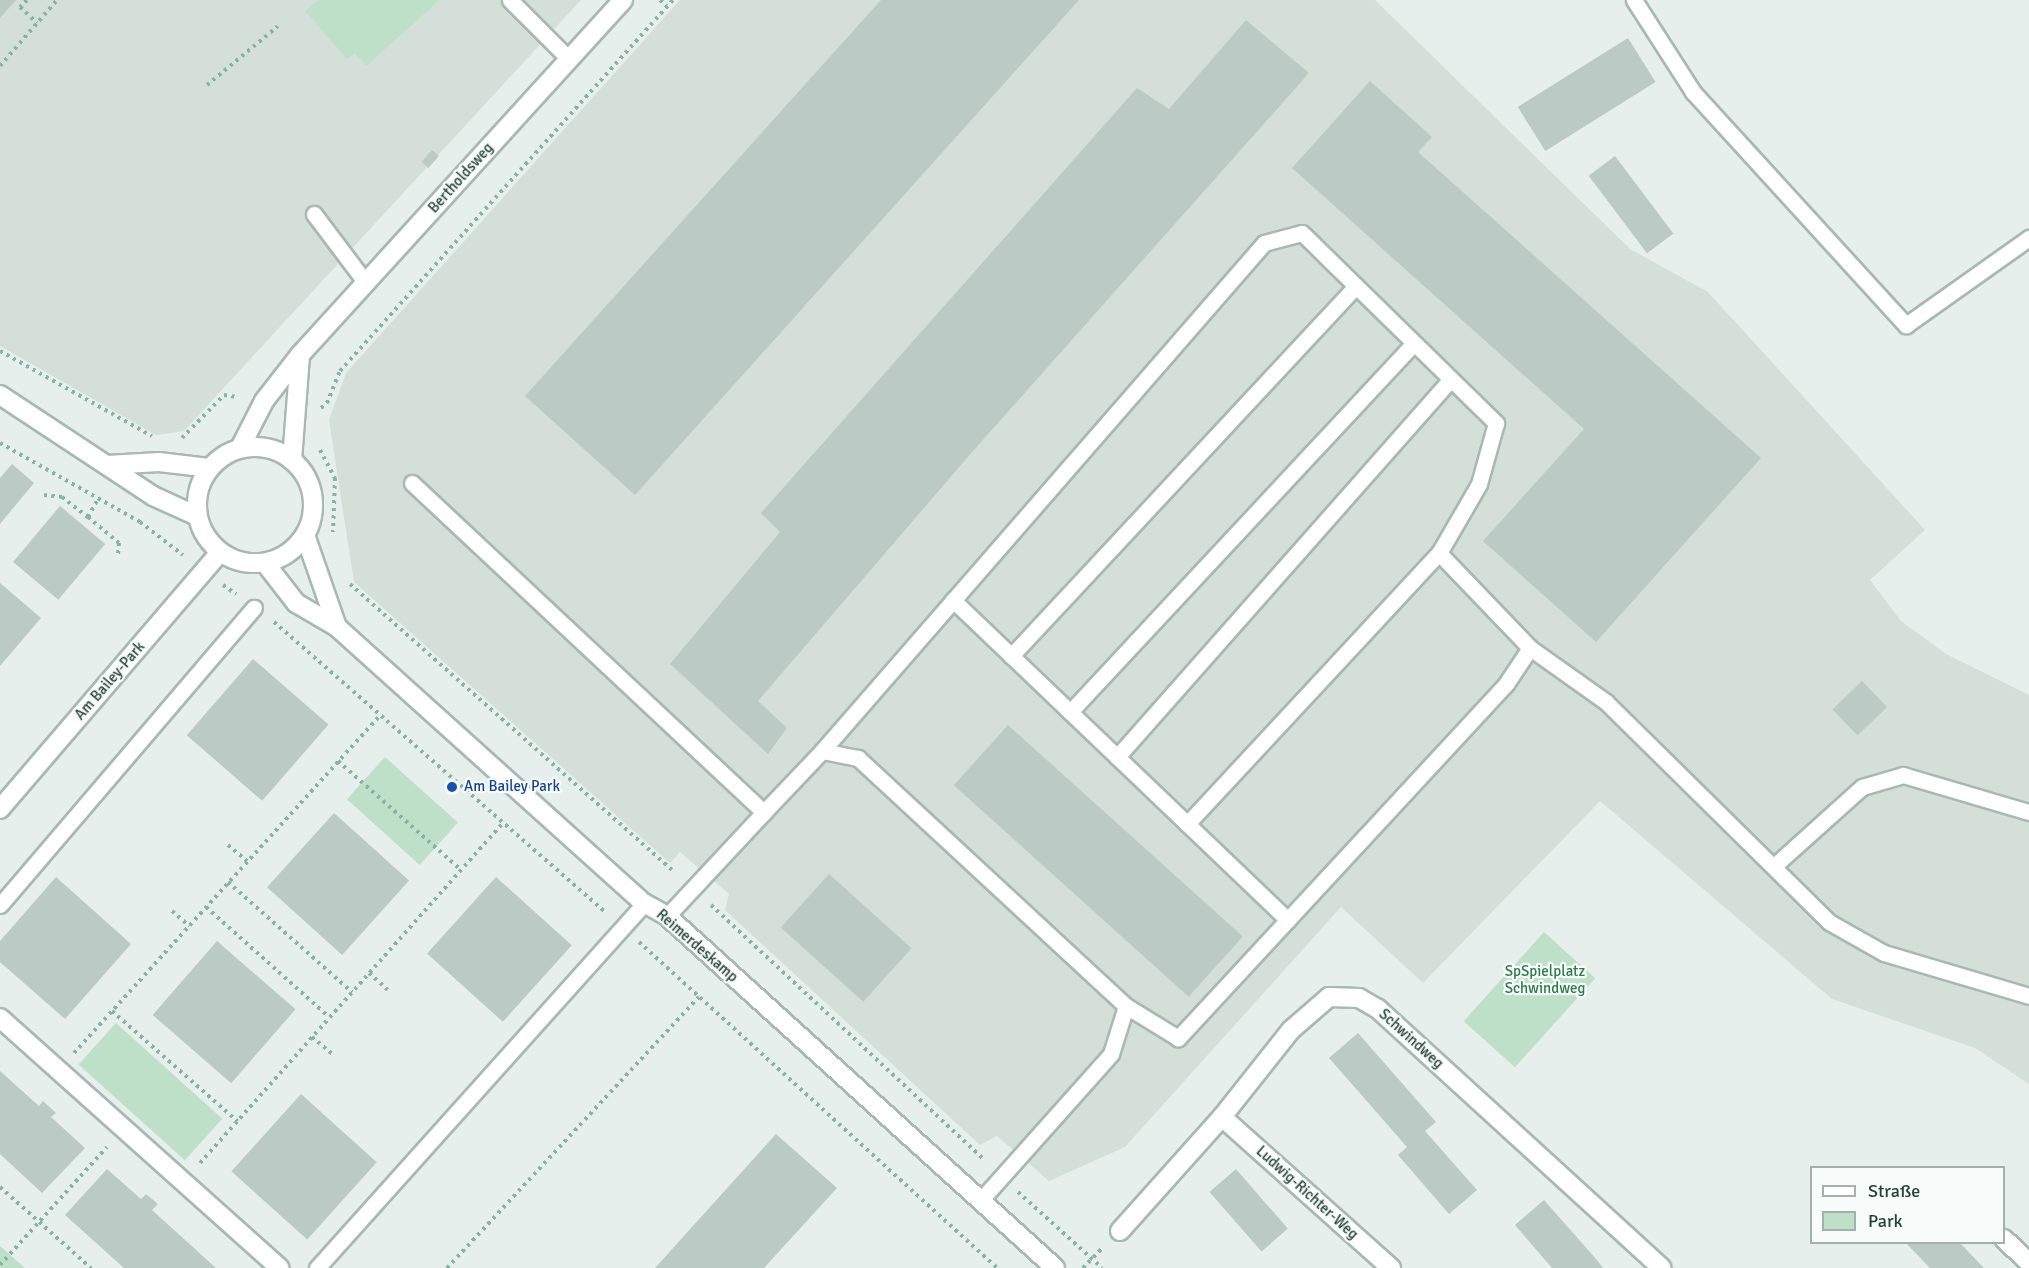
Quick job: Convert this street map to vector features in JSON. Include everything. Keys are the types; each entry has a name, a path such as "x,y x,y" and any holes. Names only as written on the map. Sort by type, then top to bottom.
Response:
{"street":[{"name":"Bertholdsweg","path":"240,448 264,401 300,356 623,0"},
{"path":"292,460 300,356"},
{"path":"0,395 153,496 197,516"},
{"path":"240,448 270,449 292,460 302,471 313,495 311,522 305,535 286,555 265,563 241,562 220,552 205,537 197,516 198,488 209,468 223,456 240,448"},
{"path":"107,465 159,462 209,468"},
{"name":"Reimerdeskamp","path":"305,535 337,627"},
{"name":"Am Bailey-Park","path":"0,809 220,552"},
{"name":"Reimerdeskamp","path":"265,563 296,603 337,627 644,903 667,916 1055,1268"},
{"name":"Schwindweg","path":"1120,1231 1222,1117 1291,1030 1329,997 1359,998 1386,1016 1662,1268"},
{"path":"0,1018 280,1268"},
{"name":"Ludwig-Richter-Weg","path":"1222,1117 1391,1268"},
{"path":"2005,1240 2029,1263"}],"lane":[{"path":"510,0 569,59"},
{"path":"1634,0 1693,92 1906,325 2029,238"},
{"path":"314,214 366,282"},
{"path":"667,916 691,887 822,751 1264,243 1302,233 1496,423 1479,484 1439,553 1187,824"},
{"path":"1011,656 1356,286"},
{"path":"1070,712 1414,343"},
{"path":"1117,757 1451,379"},
{"path":"412,483 764,812"},
{"path":"1439,553 1530,648 1606,702 1829,922 1884,953 2029,996"},
{"path":"953,600 1288,920"},
{"path":"0,905 254,608"},
{"path":"822,751 858,758 1126,1006 1178,1038 1506,684 1530,648"},
{"path":"1774,866 1862,787 1903,775 2029,812"},
{"path":"317,1268 644,903"},
{"path":"980,1201 1111,1054 1126,1006"}],"path":[{"path":"27,0 20,7 37,23"},
{"path":"0,66 57,0"},
{"path":"660,0 667,6"},
{"path":"295,407 315,412 327,403 340,370 673,0"},
{"path":"207,85 278,26"},
{"path":"0,351 163,442 179,441 224,395 264,401"},
{"path":"315,440 335,478 332,537"},
{"path":"159,462 163,442"},
{"path":"0,443 140,522 254,608 623,927 997,1268"},
{"path":"44,495 62,497 88,516 119,543 118,554"},
{"path":"88,516 98,499"},
{"path":"344,577 691,887 1102,1268"},
{"path":"58,1071 380,715"},
{"path":"338,761 460,870"},
{"path":"183,1182 503,822"},
{"path":"228,844 247,861"},
{"path":"228,882 352,992"},
{"path":"206,907 329,1017"},
{"path":"172,911 189,926"},
{"path":"369,973 388,990"},
{"path":"447,1268 699,997"},
{"path":"112,1011 237,1121"},
{"path":"312,1036 335,1056"},
{"path":"0,1265 123,1128"},
{"path":"0,1187 91,1268"}],"shaded area":[{"path":"0,0 581,0 184,431 156,435 0,346"},
{"path":"680,0 1375,0 1630,249 1708,292 1925,530 1870,580 1901,621 1946,654 2029,695 2029,1084 1975,1048 1832,999 1600,801 1423,983 1341,907 1125,1147 1049,1181 997,1136 980,1145 725,910 729,894 680,852 670,863 354,582 329,420 346,373"}],"green space":[{"path":"318,0 440,0 366,66 355,53 347,59 305,11"},
{"path":"385,757 458,823 420,865 347,799"},
{"name":"SpSpielplatz Schwindweg","path":"1544,932 1595,978 1515,1067 1464,1021"},
{"path":"116,1023 222,1119 185,1160 79,1065"},
{"path":"0,1246 25,1268 0,1268"}],"building":[{"path":"0,0 16,0 0,18"},
{"path":"881,0 1079,0 635,495 525,396"},
{"path":"1246,20 1309,73 973,451 758,701 787,728 768,754 670,664 780,532 761,513 1137,88 1169,109"},
{"path":"1628,38 1656,82 1545,151 1518,107"},
{"path":"1370,81 1432,137 1418,152 1761,458 1596,642 1483,541 1584,429 1292,168"},
{"path":"432,150 439,156 428,168 422,162"},
{"path":"1615,156 1673,233 1647,253 1589,176"},
{"path":"12,464 34,483 0,524 0,478"},
{"path":"60,506 105,544 58,600 13,562"},
{"path":"0,583 41,618 0,666"},
{"path":"253,659 328,725 262,801 187,735"},
{"path":"1862,681 1887,707 1858,735 1833,709"},
{"path":"1008,725 1243,936 1189,997 954,785"},
{"path":"334,813 409,881 342,955 267,887"},
{"path":"829,874 911,948 863,1002 781,928"},
{"path":"56,877 131,944 65,1019 0,962 0,941"},
{"path":"496,877 572,945 503,1022 427,954"},
{"path":"217,941 295,1009 231,1083 153,1015"},
{"path":"1358,1033 1436,1122 1425,1131 1477,1190 1449,1214 1398,1155 1407,1147 1329,1058"},
{"path":"0,1071 39,1106 43,1101 56,1113 51,1117 85,1148 42,1193 0,1154"},
{"path":"301,1094 377,1162 307,1240 231,1171"},
{"path":"776,1134 837,1188 764,1268 655,1268"},
{"path":"107,1169 141,1199 146,1194 158,1204 152,1210 216,1268 124,1268 65,1215"},
{"path":"1236,1169 1288,1229 1261,1252 1210,1192"},
{"path":"1544,1200 1603,1268 1552,1268 1515,1225"},
{"path":"1907,1244 1961,1244 1984,1268 1930,1268"}],"place":[{"name":"Am Bailey Park","path":"452,787"}]}
